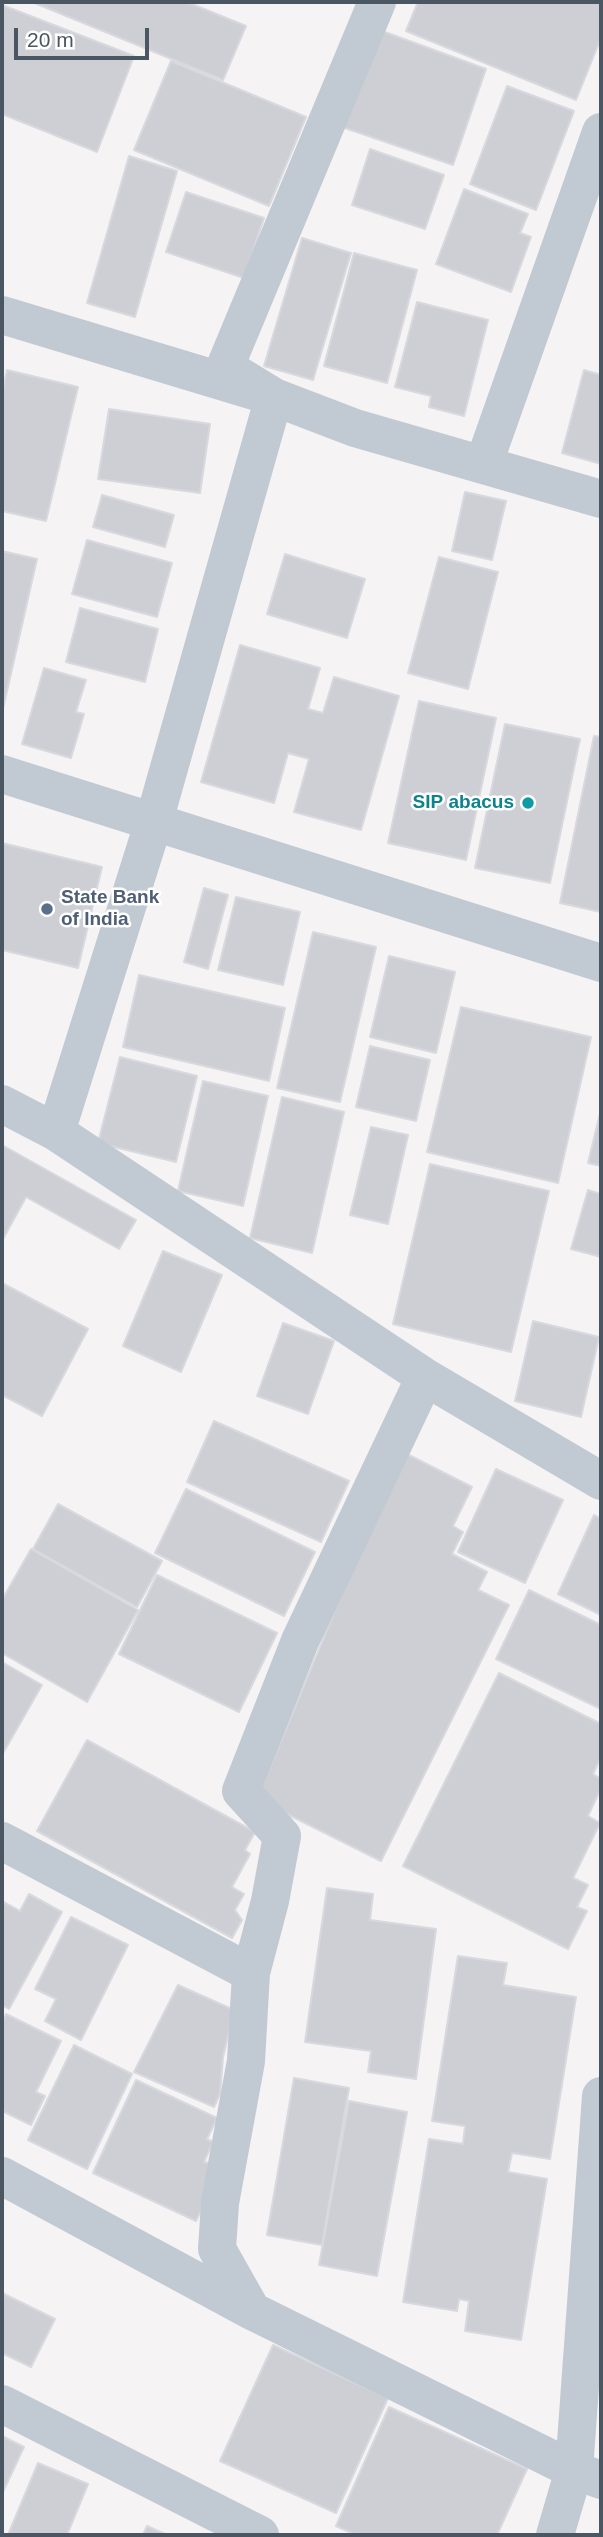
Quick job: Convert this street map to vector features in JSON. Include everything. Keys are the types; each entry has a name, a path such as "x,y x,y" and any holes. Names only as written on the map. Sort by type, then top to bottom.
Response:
{"street":[{"path":"274,397 225,367 377,2"},
{"path":"484,463 601,132"},
{"path":"2,315 274,397 355,428 484,463 601,499"},
{"path":"56,1132 153,821 274,397"},
{"path":"2,774 601,964"},
{"path":"2,1104 56,1132 425,1377 601,1481"},
{"path":"252,2311 216,2249 220,2203 246,2061 251,1973 270,1901 282,1836 241,1791 300,1641 425,1377"},
{"path":"2,1841 251,1973"},
{"path":"555,2535 587,2475 601,2096"},
{"path":"2,2176 252,2311 587,2475"},
{"path":"2,2403 260,2535"}],"building":[{"path":"32,2 187,2 246,26 223,80"},
{"path":"418,2 601,2 601,38 576,100 406,31"},
{"path":"2,5 134,56 97,152 2,114"},
{"path":"374,28 486,69 453,165 339,126"},
{"path":"171,61 306,117 269,206 134,150"},
{"path":"507,86 574,111 536,210 470,184"},
{"path":"370,149 444,175 425,229 352,205"},
{"path":"129,156 177,171 135,317 87,303"},
{"path":"464,189 528,214 520,233 531,237 511,292 436,264"},
{"path":"186,192 264,218 244,278 166,252"},
{"path":"302,238 351,253 313,380 264,366"},
{"path":"354,253 417,270 387,383 324,366"},
{"path":"417,302 488,320 464,416 429,407 431,396 395,387"},
{"path":"7,370 78,387 46,521 2,511 2,394"},
{"path":"584,370 601,375 601,464 562,453"},
{"path":"109,409 210,424 200,493 98,479"},
{"path":"465,492 506,501 492,560 452,551"},
{"path":"102,495 174,515 165,547 93,527"},
{"path":"87,540 172,563 157,617 72,594"},
{"path":"2,551 37,559 2,713"},
{"path":"285,554 365,579 347,638 267,614"},
{"path":"439,557 498,572 468,689 408,673"},
{"path":"80,608 158,629 145,682 66,662"},
{"path":"240,645 320,668 308,709 323,713 334,677 399,696 361,830 294,812 309,759 288,753 274,803 201,782"},
{"path":"44,668 86,680 76,712 84,714 71,758 22,744"},
{"path":"419,701 496,718 466,860 388,843"},
{"name":"SIP abacus","path":"505,724 580,739 550,883 475,868"},
{"path":"594,736 601,737 601,912 560,903"},
{"name":"State Bank of India","path":"2,843 102,867 78,968 2,950"},
{"path":"204,888 228,895 208,969 184,962"},
{"path":"236,897 300,912 283,985 218,970"},
{"path":"313,932 376,947 340,1102 277,1088"},
{"path":"389,956 455,972 436,1053 370,1037"},
{"path":"139,975 285,1008 269,1081 123,1047"},
{"path":"461,1007 591,1037 558,1183 427,1152"},
{"path":"370,1046 430,1060 416,1121 356,1107"},
{"path":"120,1057 197,1076 176,1162 98,1143"},
{"path":"203,1081 268,1096 243,1206 178,1191"},
{"path":"282,1097 344,1112 312,1253 250,1238"},
{"path":"601,1109 601,1166 588,1163"},
{"path":"371,1127 408,1135 388,1224 350,1215"},
{"path":"2,1145 136,1220 119,1249 26,1197 2,1241"},
{"path":"430,1164 549,1191 511,1352 393,1324"},
{"path":"588,1190 601,1194 601,1257 571,1249"},
{"path":"163,1251 222,1275 181,1372 123,1346"},
{"path":"2,1283 88,1329 42,1416 2,1395"},
{"path":"533,1321 599,1337 581,1417 515,1401"},
{"path":"283,1323 334,1341 308,1414 257,1396"},
{"path":"214,1421 349,1481 321,1542 187,1482"},
{"path":"401,1451 472,1487 453,1526 463,1532 452,1554 487,1572 478,1590 509,1605 381,1861 257,1799"},
{"path":"496,1469 563,1500 525,1583 458,1552"},
{"path":"186,1489 315,1552 284,1616 155,1553"},
{"path":"58,1504 162,1561 137,1607 33,1549"},
{"path":"594,1515 601,1519 601,1615 558,1594"},
{"path":"31,1549 138,1610 87,1702 2,1653 2,1600"},
{"path":"157,1575 277,1633 239,1712 119,1654"},
{"path":"529,1590 601,1625 601,1709 496,1659"},
{"path":"2,1662 42,1685 2,1755"},
{"path":"499,1673 601,1724 601,1757 593,1774 601,1779 601,1788 588,1816 600,1823 573,1878 588,1885 577,1907 587,1911 568,1949 403,1866"},
{"path":"87,1740 255,1832 245,1850 250,1854 232,1887 244,1894 235,1910 242,1920 232,1938 37,1831"},
{"path":"327,1888 373,1894 370,1920 436,1929 416,2079 368,2072 371,2051 305,2042"},
{"path":"29,1894 62,1912 9,2009 2,2005 2,1901 20,1911"},
{"path":"71,1917 128,1945 81,2040 45,2021 56,1999 35,1989"},
{"path":"458,1956 507,1963 503,1985 576,1997 550,2159 512,2153 508,2172 547,2179 521,2340 465,2331 469,2301 459,2299 457,2311 403,2302 429,2139 463,2144 465,2126 432,2121"},
{"path":"178,1985 234,2010 223,2057 220,2094 214,2107 134,2072"},
{"path":"6,2014 61,2041 36,2092 45,2096 31,2125 2,2111 2,2023"},
{"path":"74,2045 132,2074 87,2169 28,2140"},
{"path":"294,2078 349,2088 322,2245 267,2235"},
{"path":"136,2080 217,2118 207,2139 213,2142 204,2162 209,2163 207,2198 196,2221 93,2173"},
{"path":"349,2101 407,2112 377,2276 319,2265"},
{"path":"2,2293 55,2319 31,2367 2,2353"},
{"path":"273,2345 388,2398 336,2513 220,2461"},
{"path":"389,2407 527,2469 497,2535 356,2535 336,2526"},
{"path":"2,2436 24,2447 2,2494"},
{"path":"38,2463 88,2484 67,2535 8,2535"},
{"path":"147,2526 167,2535 143,2535"}],"place":[{"name":"SIP abacus","path":"528,803"},
{"name":"State Bank of India","path":"47,909"}]}
